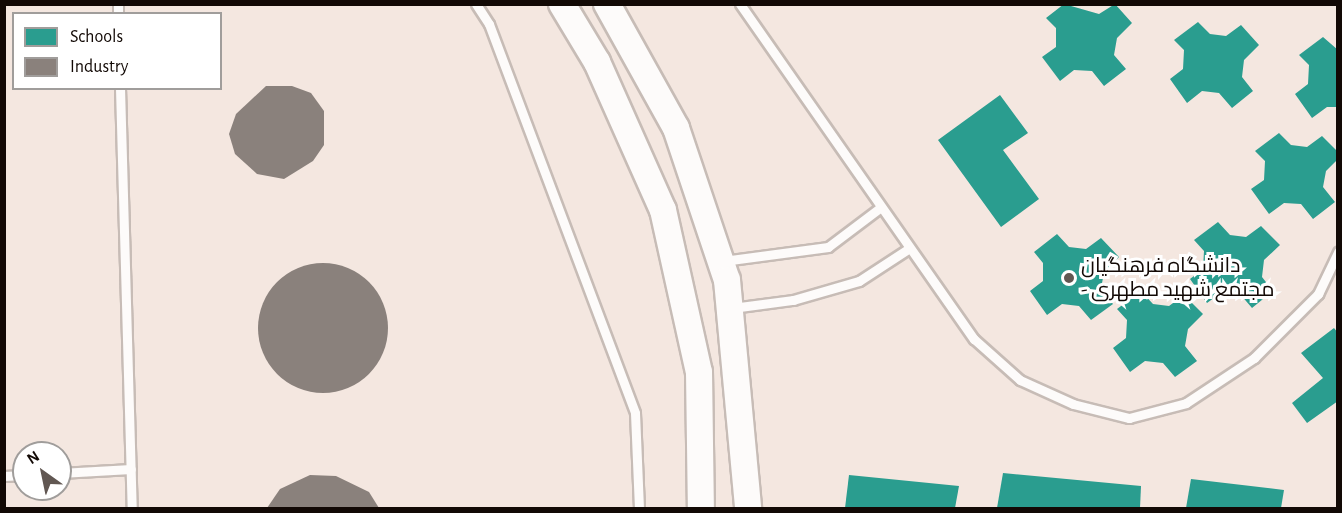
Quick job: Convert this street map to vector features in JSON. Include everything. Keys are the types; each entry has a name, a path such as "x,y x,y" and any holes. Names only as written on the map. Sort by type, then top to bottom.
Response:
{"main road":[{"path":"562,4 597,62 663,210 699,372 701,508"},
{"path":"607,4 676,128 721,262 730,308 748,508"}],"lane":[{"path":"476,4 489,24 635,413 639,508"},
{"path":"740,4 908,249 974,339 1020,380 1073,404 1129,418 1186,403 1254,358 1318,294 1338,252"},
{"path":"120,90 132,508"},
{"path":"721,262 828,247 881,207"},
{"path":"730,308 793,300 859,281 908,249"},
{"path":"72,472 131,469"}],"building: Schools":[{"path":"1064,4 1099,14 1115,4 1132,23 1117,38 1114,55 1126,69 1104,86 1092,71 1074,70 1060,81 1042,57 1056,47 1056,28 1046,18"},
{"path":"1198,22 1210,34 1226,36 1241,25 1259,45 1244,60 1242,77 1253,91 1232,108 1219,93 1202,91 1187,103 1170,79 1183,69 1184,50 1174,40"},
{"path":"1323,37 1338,50 1338,107 1327,107 1312,118 1295,94 1308,84 1309,65 1299,55"},
{"path":"1000,95 1028,133 1003,150 1039,199 1001,227 938,140"},
{"path":"1279,133 1291,145 1307,147 1322,136 1338,152 1338,159 1326,171 1323,187 1335,202 1313,219 1301,204 1284,203 1269,214 1251,189 1264,180 1265,161 1255,151"},
{"path":"1218,222 1230,235 1246,237 1261,226 1280,245 1264,260 1262,277 1273,291 1252,308 1240,294 1222,292 1207,303 1190,279 1203,269 1204,251 1194,240"},
{"path":"1057,234 1069,247 1086,249 1101,238 1119,257 1104,272 1101,289 1113,304 1091,320 1079,306 1062,304 1047,315 1030,291 1043,281 1043,263 1034,252"},
{"path":"1141,291 1153,304 1169,306 1184,295 1203,314 1188,329 1185,346 1197,361 1175,377 1163,363 1145,361 1130,372 1113,348 1126,338 1127,320 1117,309"},
{"path":"1334,328 1338,333 1338,401 1307,423 1292,403 1323,378 1301,353"},
{"path":"1003,473 1141,486 1140,508 997,508"},
{"path":"849,475 959,486 955,508 845,508"},
{"path":"1191,479 1284,490 1281,508 1186,508"}],"building: Industry":[{"path":"266,86 292,86 311,93 324,111 324,145 313,161 284,179 257,174 235,154 229,134 236,114"},
{"path":"323,263 348,268 369,282 383,303 388,328 383,353 369,374 348,388 323,393 298,388 277,374 263,353 258,328 263,303 277,282 298,268"},
{"path":"310,475 336,476 369,492 379,508 267,508 280,489"}],"place":[{"name":"دانشگاه فرهنگیان - مجتمع شهید مطهری","path":"1069,278"}]}
